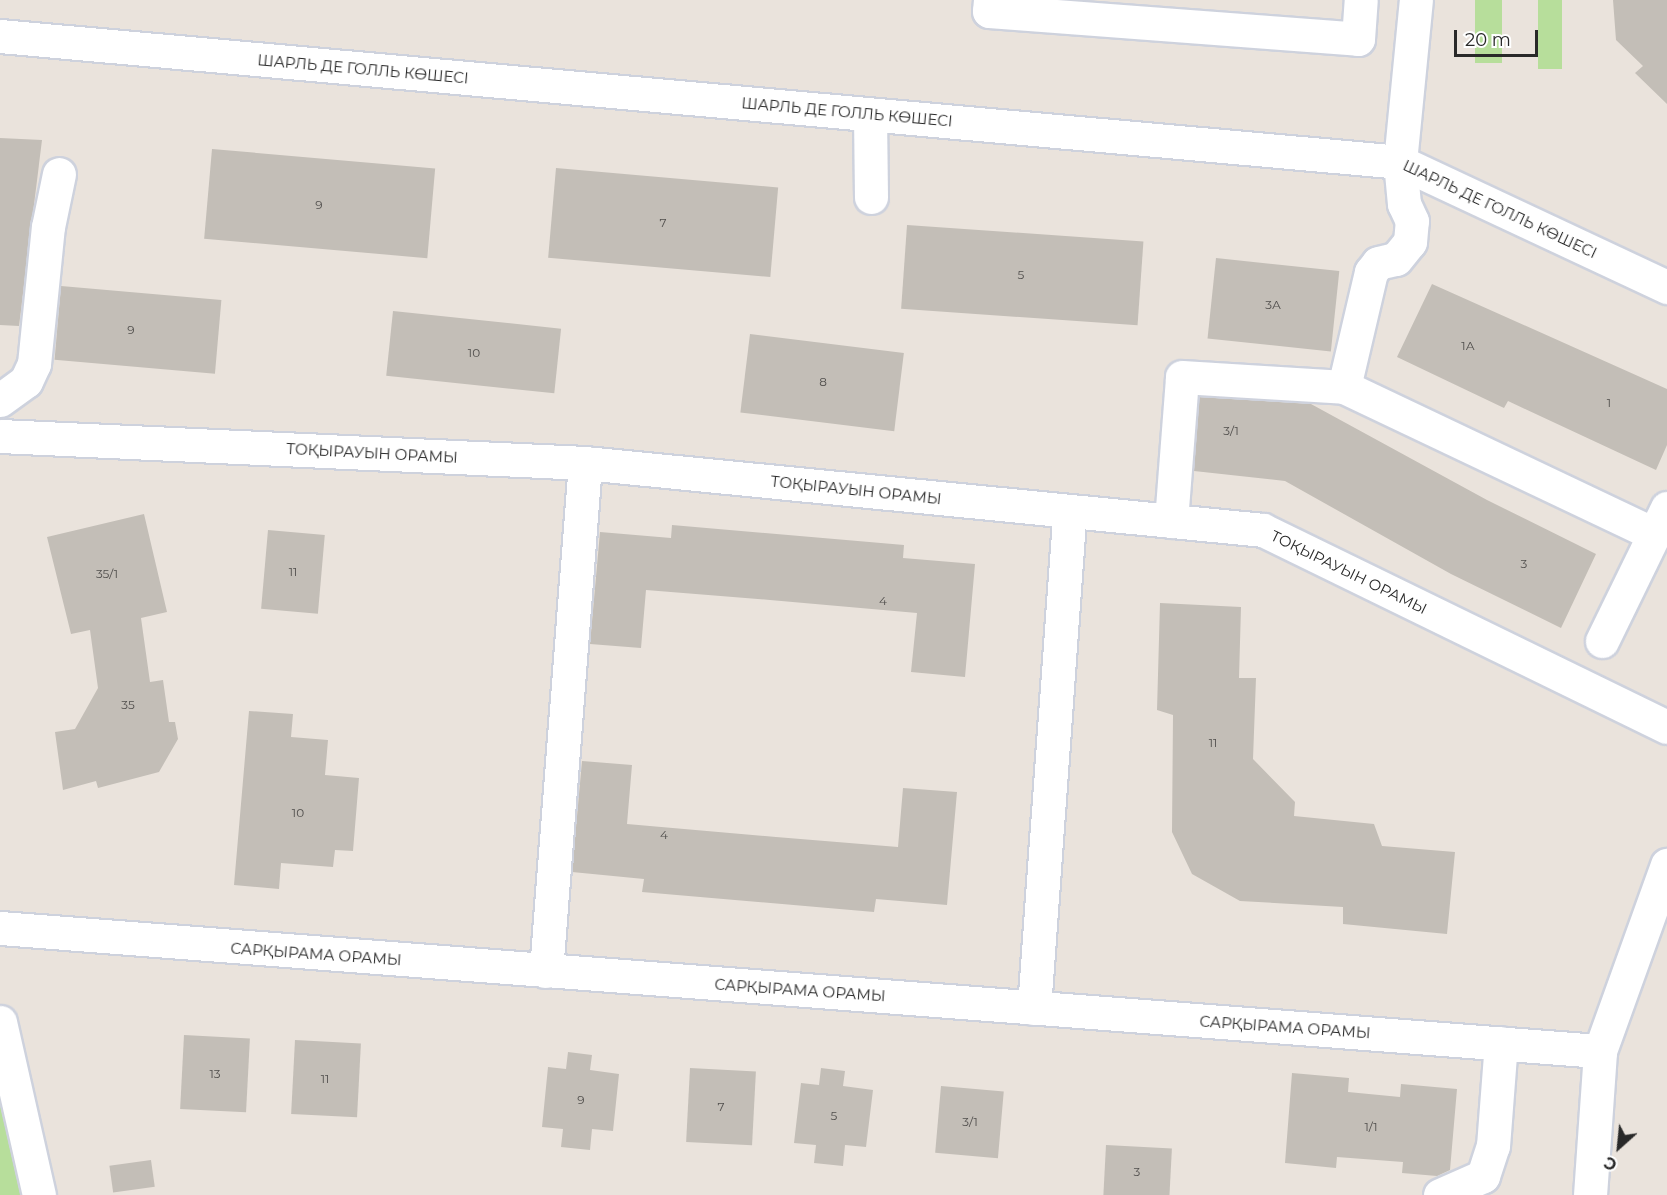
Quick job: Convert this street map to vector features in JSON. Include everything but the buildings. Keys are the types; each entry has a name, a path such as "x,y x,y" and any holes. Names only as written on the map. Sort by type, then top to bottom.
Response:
{"street":[{"path":"990,0 989,11 1358,39 1361,0"},
{"path":"1344,387 1371,272 1378,263 1396,259 1410,242 1412,221 1404,204 1400,162 1416,0"},
{"name":"ШАРЛЬ ДЕ ГОЛЛЬ КӨШЕСІ","path":"0,36 1400,162 1667,287"},
{"path":"870,115 871,197"},
{"path":"0,400 26,381 34,364 48,227 59,174"},
{"path":"1171,521 1182,377 1344,387 1661,521 1602,640"},
{"name":"ТОҚЫРАУЫН ОРАМЫ","path":"0,436 585,463 1263,530 1667,727"},
{"path":"546,971 585,463"},
{"path":"1034,1008 1070,511"},
{"path":"1590,1195 1600,1052 1667,865"},
{"name":"САРҚЫРАМА ОРАМЫ","path":"0,928 1600,1052"},
{"path":"0,1022 39,1195"},
{"path":"1440,1195 1483,1176 1493,1146 1501,1044"}],"green space":[{"path":"1475,0 1502,0 1502,63 1475,63"},
{"path":"1538,0 1562,0 1562,69 1538,69"},
{"path":"0,1088 23,1195 0,1195"}]}
